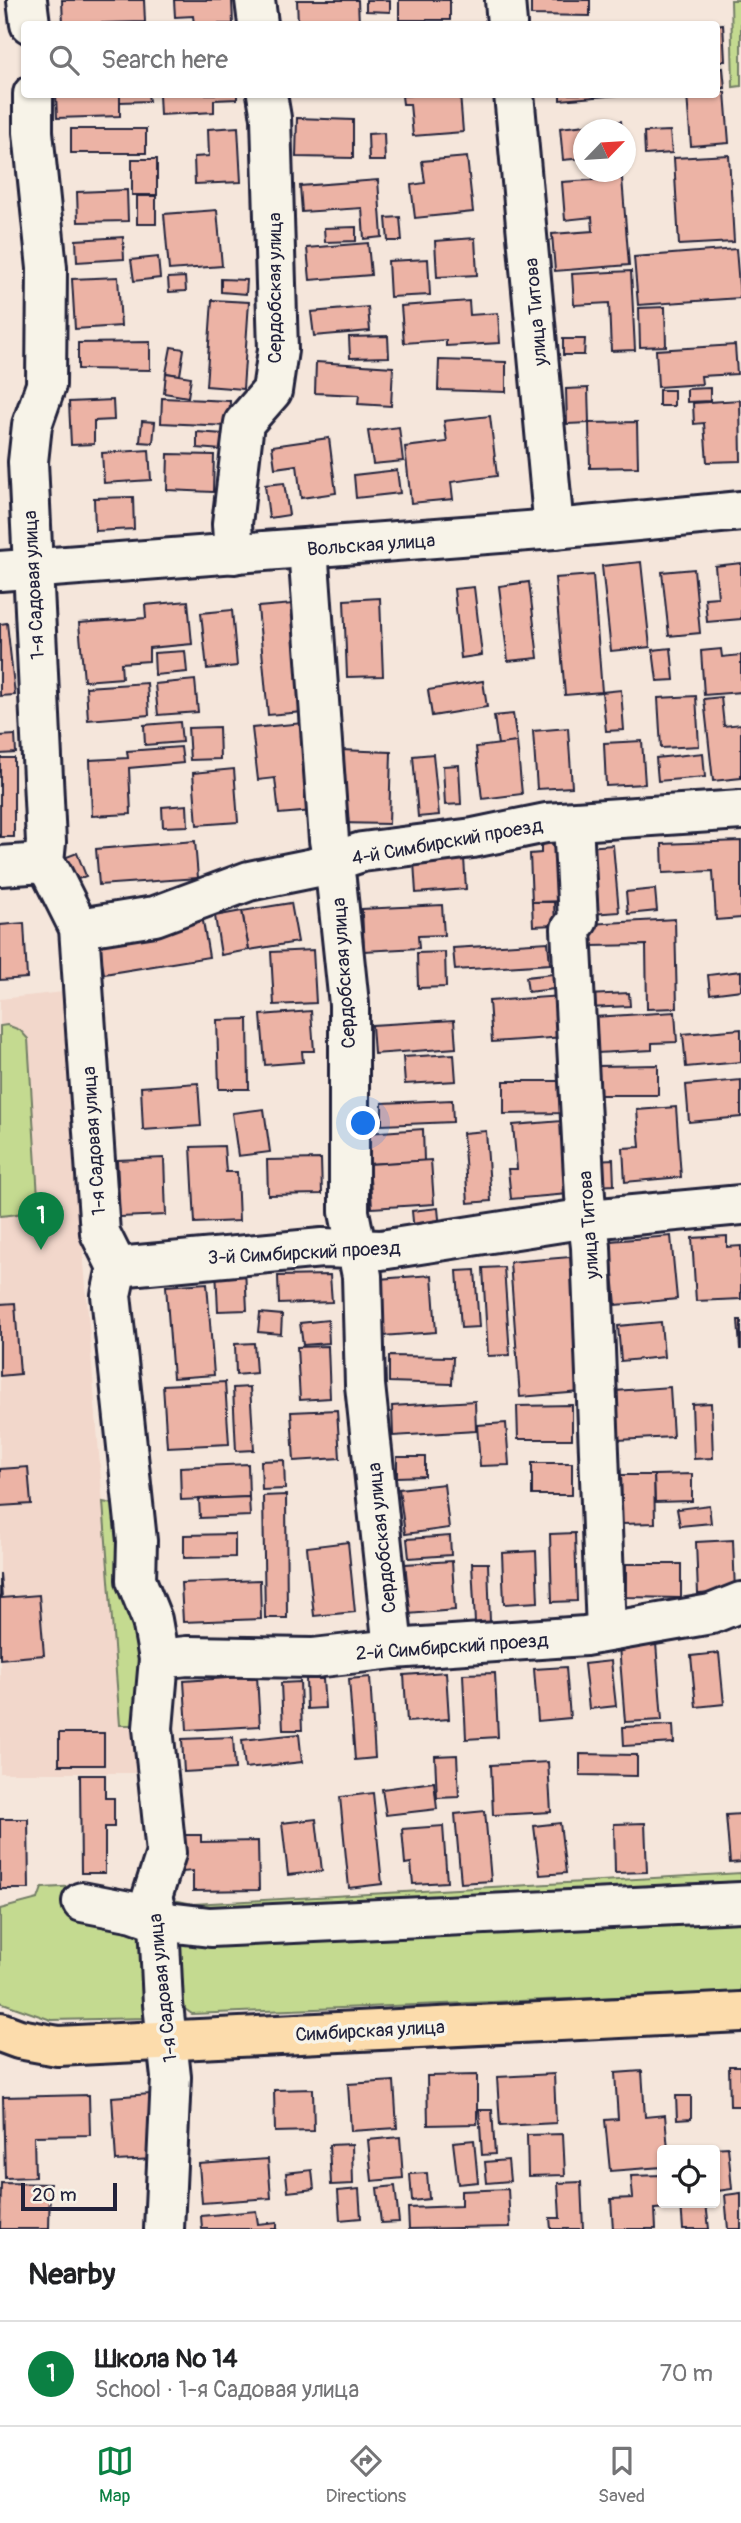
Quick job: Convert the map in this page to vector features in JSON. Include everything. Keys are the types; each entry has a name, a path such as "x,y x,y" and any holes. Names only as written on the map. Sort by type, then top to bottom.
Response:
{"main road":[{"name":"Симбирская улица","path":"0,2032 19,2039 58,2046 741,2012"}],"street":[{"path":"27,0 30,21"},
{"path":"255,0 258,21"},
{"path":"505,0 507,21"},
{"name":"1-я Садовая улица","path":"33,98 33,132 47,268 46,385 32,425 16,569 46,842 44,863 79,928 100,1233 117,1267 111,1294 137,1541 136,1580 152,1620 159,1659 153,1728 166,1853 152,1897 159,1921 166,2040 171,2077 164,2229"},
{"name":"Сердобская улица","path":"234,554 232,524 244,423 272,391 278,350 268,98"},
{"name":"улица Титова","path":"514,98 554,530"},
{"name":"Вольская улица","path":"16,569 554,530 741,512"},
{"name":"Сердобская улица","path":"308,548 332,862 349,1004 349,1212 362,1276 365,1385 393,1649"},
{"name":"4-й Симбирский проезд","path":"79,928 155,916 249,881 332,862 362,852 473,838 546,823 741,810"},
{"name":"улица Титова","path":"573,822 578,920 570,929 587,1220 591,1247 606,1631"},
{"path":"0,866 44,863"},
{"name":"3-й Симбирский проезд","path":"117,1267 322,1248 381,1250 568,1220 741,1205"},
{"name":"2-й Симбирский проезд","path":"159,1659 187,1656 314,1658 393,1649 585,1636 711,1614 741,1602"},
{"path":"82,1902 134,1912 159,1921 210,1927 741,1902"}],"shaded area":[{"path":"63,992 120,1724 137,1725 148,1773 0,1773 0,999"}],"green space":[{"path":"731,0 741,0 741,86 733,87"},
{"path":"7,1025 20,1030 28,1039 38,1197 27,1210 0,1216 0,1026"},
{"path":"103,1502 118,1505 142,1622 137,1725 120,1725"},
{"path":"741,1873 741,1992 192,2014 182,2007 164,1898 193,1904"},
{"path":"100,1885 145,1899 147,2018 51,2020 0,2002 0,1909 38,1899 42,1888"}],"building":[{"path":"62,0 144,0 145,21 63,21"},
{"path":"174,0 232,0 233,21 194,21 193,16 175,17"},
{"path":"297,0 358,0 359,21 298,21"},
{"path":"366,0 390,0 390,12 366,11"},
{"path":"399,0 450,0 450,20 399,20"},
{"path":"531,0 590,0 590,16 531,15"},
{"path":"720,24 723,24 725,61 720,61"},
{"path":"720,68 723,68 725,88 720,89"},
{"path":"720,92 725,92 729,143 691,146 687,98 720,98"},
{"path":"56,98 120,98 120,116 57,118"},
{"path":"120,98 149,98 149,101 120,102"},
{"path":"159,98 237,98 214,100 214,112 160,115"},
{"path":"402,98 460,98 463,132 413,136 410,104 403,104"},
{"path":"297,118 353,120 353,158 296,157"},
{"path":"238,127 241,182 195,184 194,157 209,156 208,129"},
{"path":"573,127 573,159 563,160 560,128"},
{"path":"71,129 146,129 146,153 71,153"},
{"path":"670,131 672,153 645,155 644,132"},
{"path":"384,133 385,161 369,161 368,134"},
{"path":"729,155 734,242 679,245 674,158"},
{"path":"467,157 473,212 415,218 411,185 425,183 422,161"},
{"path":"132,159 157,159 157,195 132,195"},
{"path":"378,180 382,237 364,239 362,208 302,212 300,186"},
{"path":"562,182 622,182 629,265 555,271 552,234 593,231 592,217 565,220"},
{"path":"127,190 128,221 78,222 77,192"},
{"path":"137,196 156,196 156,224 137,224"},
{"path":"217,210 222,266 169,270 164,214"},
{"path":"400,217 402,241 388,241 386,218"},
{"path":"356,227 356,241 325,242 324,228"},
{"path":"123,237 124,259 77,262 76,240"},
{"path":"475,238 477,275 437,277 435,241"},
{"path":"368,243 371,275 310,280 307,248"},
{"path":"736,249 740,298 638,305 634,257"},
{"path":"158,257 160,278 134,281 131,260"},
{"path":"428,259 430,295 390,297 388,261"},
{"path":"631,271 635,350 611,351 609,303 574,305 572,274"},
{"path":"118,277 121,326 75,329 72,279"},
{"path":"185,277 186,291 169,292 168,278"},
{"path":"221,279 247,280 246,294 221,292"},
{"path":"212,300 249,302 243,389 206,386"},
{"path":"469,301 470,315 498,313 500,343 446,346 446,340 404,343 401,306"},
{"path":"368,307 370,331 314,336 311,312"},
{"path":"665,307 666,346 640,347 639,308"},
{"path":"388,336 389,357 350,358 349,337"},
{"path":"563,339 585,339 584,355 563,355"},
{"path":"150,342 150,370 78,369 78,343"},
{"path":"735,345 737,374 701,376 702,384 658,387 656,350"},
{"path":"171,347 184,349 180,375 166,373"},
{"path":"439,360 506,362 506,392 438,390"},
{"path":"316,362 393,367 391,406 358,404 359,395 315,393"},
{"path":"166,373 191,377 188,397 164,393"},
{"path":"588,388 589,423 567,424 566,389"},
{"path":"710,388 710,401 687,402 687,389"},
{"path":"659,390 674,390 674,406 659,406"},
{"path":"162,398 230,401 229,426 161,423"},
{"path":"113,400 114,420 94,421 94,444 71,445 69,402"},
{"path":"740,400 741,461 707,462 704,423 694,424 693,403"},
{"path":"490,416 497,476 451,482 453,499 411,503 405,447 447,442 444,421"},
{"path":"142,421 155,422 153,443 140,442"},
{"path":"637,422 638,467 590,468 589,423"},
{"path":"399,427 403,461 373,464 368,431"},
{"path":"197,432 223,434 222,450 197,448"},
{"path":"329,438 336,493 301,498 297,465 275,468 272,446"},
{"path":"149,450 151,480 104,483 102,453"},
{"path":"168,454 214,455 213,492 167,490"},
{"path":"397,470 400,493 356,498 354,475"},
{"path":"284,483 289,515 269,518 265,485"},
{"path":"133,497 134,529 95,531 94,498"},
{"path":"641,562 650,647 611,651 602,566"},
{"path":"741,563 741,619 707,622 705,598 718,597 715,566"},
{"path":"694,569 700,633 669,636 662,572"},
{"path":"593,575 602,692 565,695 555,578"},
{"path":"529,582 538,658 508,661 499,586"},
{"path":"474,587 482,655 461,658 454,589"},
{"path":"380,598 383,676 347,677 344,600"},
{"path":"188,601 192,644 149,648 149,661 121,663 122,678 84,681 79,623 146,618 145,605"},
{"path":"293,604 303,712 268,715 258,607"},
{"path":"232,610 237,666 207,669 201,613"},
{"path":"7,623 15,695 0,696 0,624"},
{"path":"671,648 674,680 657,681 653,650"},
{"path":"721,649 722,657 741,655 741,692 704,695 701,651"},
{"path":"185,651 187,672 155,675 154,653"},
{"path":"195,680 198,712 158,715 155,684"},
{"path":"483,681 487,707 432,716 428,690"},
{"path":"147,683 149,715 88,720 86,687"},
{"path":"621,690 624,730 606,731 602,692"},
{"path":"696,696 699,746 661,748 658,698"},
{"path":"721,697 724,726 741,724 741,778 713,781 704,699"},
{"path":"513,714 517,742 498,745 494,716"},
{"path":"180,722 182,742 145,745 144,725"},
{"path":"303,723 313,811 279,814 275,778 258,780 252,728"},
{"path":"219,727 220,759 190,760 188,728"},
{"path":"568,728 572,787 537,789 533,731"},
{"path":"15,735 16,753 0,754 0,736"},
{"path":"642,741 645,784 606,786 604,743"},
{"path":"517,742 522,794 482,799 476,747"},
{"path":"181,747 183,763 129,768 131,814 92,816 90,760 128,758 127,751"},
{"path":"340,750 391,752 389,824 338,823"},
{"path":"703,753 705,777 658,781 656,758"},
{"path":"433,754 439,815 418,817 413,756"},
{"path":"0,758 14,758 14,837 0,837"},
{"path":"459,765 461,804 445,805 443,766"},
{"path":"234,769 238,822 197,825 193,773"},
{"path":"187,805 188,826 163,827 162,807"},
{"path":"195,841 198,878 99,885 96,849"},
{"path":"563,841 565,901 532,902 530,854 541,853 541,842"},
{"path":"741,841 741,918 716,920 713,871 663,873 662,844"},
{"path":"613,845 619,912 591,914 586,847"},
{"path":"77,853 86,876 73,881 64,858"},
{"path":"464,858 466,889 416,893 414,862"},
{"path":"655,889 657,911 628,914 626,892"},
{"path":"532,902 554,902 555,925 533,926"},
{"path":"291,903 298,942 249,950 242,911"},
{"path":"442,905 444,935 418,936 419,948 364,951 362,909"},
{"path":"242,911 249,950 221,955 215,916"},
{"path":"675,919 677,1008 647,1009 646,945 591,946 590,924"},
{"path":"203,921 209,957 104,974 98,938"},
{"path":"24,923 27,978 0,980 0,925"},
{"path":"548,942 550,964 455,970 453,948"},
{"path":"313,950 316,1003 274,1005 271,952"},
{"path":"445,952 446,987 418,988 417,953"},
{"path":"741,971 741,990 710,994 708,975"},
{"path":"562,973 563,988 528,992 526,977"},
{"path":"629,993 630,1006 588,1008 587,995"},
{"path":"562,996 565,1037 492,1042 489,1001"},
{"path":"311,1011 314,1051 302,1051 303,1062 265,1065 261,1015"},
{"path":"675,1012 677,1042 652,1043 652,1050 597,1053 594,1017"},
{"path":"248,1019 249,1089 219,1089 217,1020"},
{"path":"454,1020 456,1048 374,1054 372,1025"},
{"path":"741,1029 741,1062 686,1067 683,1034"},
{"path":"454,1054 456,1081 405,1084 403,1057"},
{"path":"658,1065 658,1095 597,1095 597,1066"},
{"path":"741,1080 741,1117 689,1122 686,1085"},
{"path":"504,1081 565,1081 566,1113 504,1114"},
{"path":"198,1083 201,1126 143,1130 141,1087"},
{"path":"452,1100 453,1122 382,1125 382,1103"},
{"path":"676,1107 681,1177 625,1182 623,1148 640,1147 637,1110"},
{"path":"264,1109 270,1152 238,1156 232,1113"},
{"path":"562,1121 568,1194 511,1199 508,1169 517,1169 513,1125"},
{"path":"423,1129 424,1161 369,1164 367,1133"},
{"path":"486,1131 491,1201 468,1203 463,1133"},
{"path":"224,1146 226,1172 237,1172 239,1221 195,1223 191,1147"},
{"path":"164,1158 166,1215 120,1217 117,1160"},
{"path":"321,1159 322,1194 268,1195 267,1160"},
{"path":"613,1159 614,1185 596,1186 595,1160"},
{"path":"431,1160 434,1204 372,1208 369,1164"},
{"path":"438,1208 440,1230 414,1232 412,1211"},
{"path":"671,1236 677,1299 616,1305 610,1241"},
{"path":"727,1236 727,1247 741,1246 741,1299 696,1301 692,1238"},
{"path":"570,1257 581,1392 520,1397 510,1262"},
{"path":"504,1267 510,1355 488,1356 483,1268"},
{"path":"245,1268 247,1310 218,1311 216,1269"},
{"path":"475,1270 479,1327 461,1328 457,1271"},
{"path":"330,1275 332,1302 279,1304 278,1276"},
{"path":"432,1275 436,1332 382,1336 378,1279"},
{"path":"207,1283 214,1375 173,1378 166,1286"},
{"path":"15,1303 20,1374 0,1376 0,1304"},
{"path":"260,1313 282,1315 281,1334 258,1332"},
{"path":"328,1320 329,1343 303,1345 300,1323"},
{"path":"738,1320 741,1320 741,1349 740,1349"},
{"path":"661,1322 664,1357 621,1361 618,1326"},
{"path":"254,1343 256,1373 236,1375 235,1344"},
{"path":"328,1346 330,1398 300,1400 297,1347"},
{"path":"389,1356 453,1357 452,1384 389,1382"},
{"path":"225,1382 229,1444 167,1447 163,1385"},
{"path":"250,1387 254,1450 236,1451 233,1388"},
{"path":"670,1387 673,1437 618,1440 615,1391"},
{"path":"475,1401 476,1431 393,1436 392,1406"},
{"path":"711,1403 713,1458 694,1459 692,1404"},
{"path":"572,1405 572,1439 518,1439 517,1406"},
{"path":"337,1410 340,1458 294,1461 291,1412"},
{"path":"506,1423 509,1465 480,1466 477,1425"},
{"path":"397,1457 425,1457 425,1476 397,1477"},
{"path":"284,1460 285,1489 262,1490 261,1461"},
{"path":"532,1463 572,1463 572,1495 532,1495"},
{"path":"248,1464 249,1497 181,1500 180,1467"},
{"path":"28,1467 31,1504 0,1506 0,1469"},
{"path":"692,1474 692,1501 655,1502 654,1475"},
{"path":"621,1475 654,1475 655,1523 622,1524"},
{"path":"444,1484 449,1528 405,1534 399,1489"},
{"path":"286,1495 287,1618 265,1618 263,1496"},
{"path":"249,1497 250,1516 200,1518 199,1499"},
{"path":"709,1505 711,1523 680,1526 677,1509"},
{"path":"575,1533 577,1601 552,1602 550,1534"},
{"path":"235,1534 235,1557 184,1558 184,1535"},
{"path":"450,1536 451,1555 409,1558 407,1539"},
{"path":"733,1540 735,1592 698,1594 696,1542"},
{"path":"348,1542 355,1612 314,1616 307,1547"},
{"path":"536,1551 538,1602 504,1604 502,1553"},
{"path":"452,1561 455,1610 408,1614 405,1564"},
{"path":"472,1563 488,1563 490,1622 475,1623"},
{"path":"626,1564 681,1564 681,1598 626,1597"},
{"path":"0,1573 2,1598 39,1595 44,1655 0,1659"},
{"path":"260,1580 261,1619 183,1622 181,1583"},
{"path":"656,1643 662,1720 625,1722 619,1646"},
{"path":"719,1653 724,1704 696,1707 691,1656"},
{"path":"611,1661 616,1706 589,1709 584,1664"},
{"path":"566,1667 570,1718 538,1721 534,1669"},
{"path":"446,1672 449,1719 407,1722 404,1675"},
{"path":"495,1673 498,1737 466,1739 463,1674"},
{"path":"257,1676 260,1726 187,1730 184,1681"},
{"path":"370,1677 375,1758 355,1760 349,1679"},
{"path":"306,1679 323,1679 325,1708 307,1709"},
{"path":"300,1682 302,1730 283,1730 281,1683"},
{"path":"673,1725 674,1743 624,1746 623,1727"},
{"path":"59,1733 104,1733 104,1765 59,1765"},
{"path":"299,1734 302,1762 245,1768 242,1740"},
{"path":"233,1737 235,1769 184,1772 182,1739"},
{"path":"580,1754 637,1755 637,1776 580,1775"},
{"path":"457,1755 459,1797 437,1798 435,1756"},
{"path":"548,1762 551,1812 493,1815 491,1765"},
{"path":"80,1775 105,1775 105,1798 114,1798 114,1827 105,1827 105,1873 81,1873"},
{"path":"434,1782 437,1809 386,1815 382,1789"},
{"path":"373,1793 382,1884 349,1888 340,1797"},
{"path":"485,1811 491,1881 461,1883 455,1814"},
{"path":"741,1814 741,1862 730,1863 726,1815"},
{"path":"0,1819 28,1819 29,1889 0,1889"},
{"path":"316,1819 322,1871 288,1875 282,1823"},
{"path":"560,1823 566,1873 540,1875 534,1826"},
{"path":"645,1823 647,1872 615,1873 614,1824"},
{"path":"443,1826 447,1882 413,1884 411,1863 405,1864 402,1829"},
{"path":"181,1835 201,1835 201,1842 258,1841 259,1890 193,1891 193,1871 182,1872"},
{"path":"729,2066 741,2066 741,2106 730,2106"},
{"path":"642,2071 645,2117 665,2115 668,2145 657,2145 657,2167 610,2171 605,2120 618,2119 615,2073"},
{"path":"554,2074 556,2123 500,2126 497,2077"},
{"path":"477,2075 477,2124 428,2125 427,2076"},
{"path":"394,2081 397,2128 351,2131 348,2084"},
{"path":"313,2089 314,2131 275,2132 274,2090"},
{"path":"150,2094 154,2159 116,2161 112,2097"},
{"path":"89,2095 90,2135 34,2136 35,2177 5,2178 3,2097"},
{"path":"676,2096 691,2096 691,2119 677,2120"},
{"path":"479,2110 492,2110 495,2154 482,2155"},
{"path":"563,2134 565,2175 528,2176 527,2135"},
{"path":"400,2137 403,2178 372,2181 368,2140"},
{"path":"474,2140 478,2182 458,2184 453,2142"},
{"path":"352,2144 353,2184 331,2185 329,2145"},
{"path":"728,2147 732,2189 720,2191 720,2148"},
{"path":"268,2159 271,2198 202,2203 199,2164"},
{"path":"508,2160 510,2181 487,2183 485,2162"},
{"path":"312,2170 314,2189 288,2192 286,2173"},
{"path":"427,2173 429,2199 412,2201 410,2174"},
{"path":"657,2175 657,2208 667,2208 655,2209 656,2229 613,2229 611,2199 633,2198 631,2176"},
{"path":"581,2182 583,2229 551,2229 550,2218 560,2218 558,2183"},
{"path":"1,2183 50,2184 49,2229 0,2229"},
{"path":"395,2186 399,2222 381,2223 377,2188"},
{"path":"359,2189 361,2218 340,2220 338,2191"},
{"path":"508,2189 510,2227 409,2229 408,2208 461,2206 461,2191"},
{"path":"741,2193 741,2229 728,2229 725,2195"},
{"path":"681,2208 707,2208 709,2229 683,2229"},
{"path":"256,2211 258,2224 277,2222 277,2229 202,2229 201,2216"}],"place":[{"name":"Школа № 14","path":"41,1250"}]}
